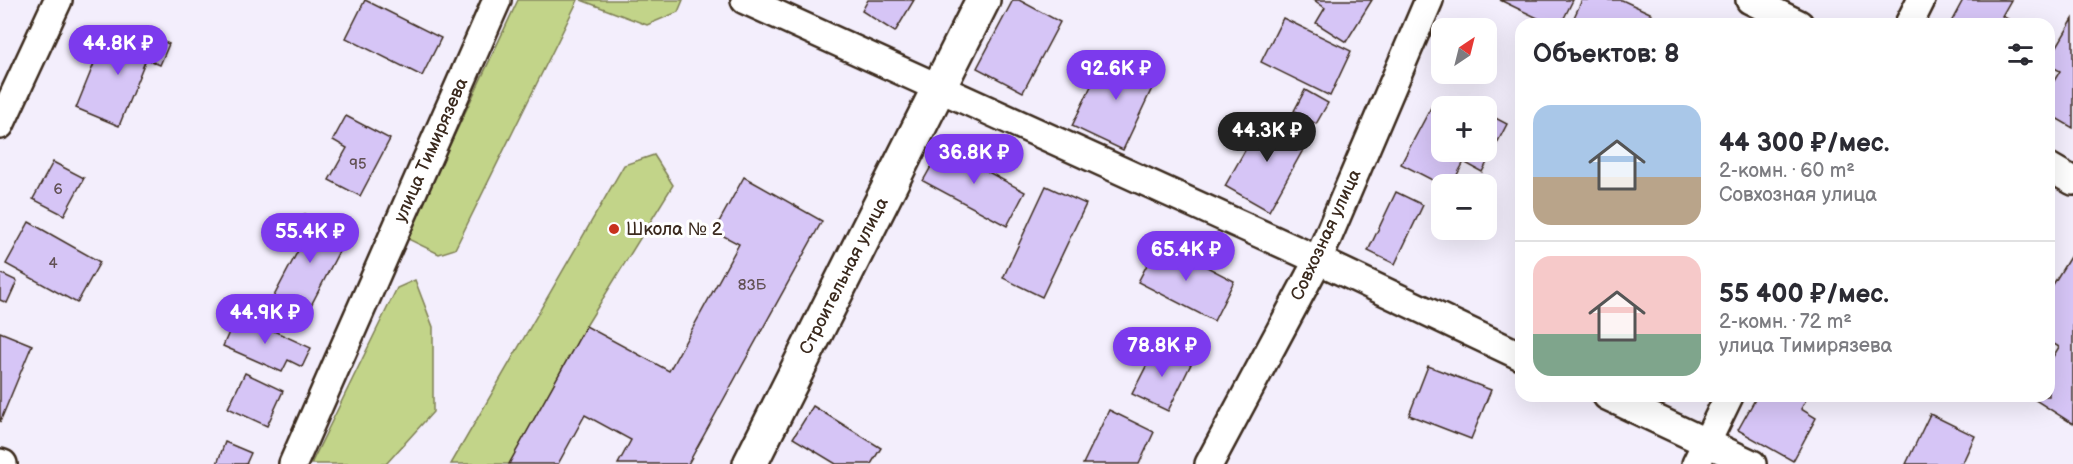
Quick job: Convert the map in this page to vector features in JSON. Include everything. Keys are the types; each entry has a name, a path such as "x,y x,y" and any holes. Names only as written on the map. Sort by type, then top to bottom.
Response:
{"street":[{"path":"0,125 58,0"},
{"name":"улица Тимирязева","path":"293,464 497,0"},
{"path":"745,0 1318,260 1515,353"},
{"name":"Строительная улица","path":"750,464 983,0"},
{"name":"Совхозная улица","path":"1209,464 1318,260 1429,0"},
{"path":"1750,0 1787,18"},
{"path":"1912,18 1921,0"},
{"path":"2055,170 2073,181"},
{"path":"1617,402 1701,454 1752,464"},
{"path":"1701,454 1727,402"}],"green space":[{"path":"518,0 578,0 455,249 439,254 406,238"},
{"path":"581,0 683,0 678,12 647,25"},
{"path":"654,155 673,185 586,326 509,464 451,464 624,165"},
{"path":"415,280 433,327 433,412 386,464 311,464 397,288"}],"building":[{"path":"365,0 441,38 422,76 346,38"},
{"path":"868,0 914,0 895,32 862,11"},
{"path":"1013,0 1019,0 1060,22 1023,92 977,68"},
{"path":"1314,0 1372,0 1346,42 1316,23 1325,8"},
{"path":"1500,0 1573,0 1564,18 1538,18"},
{"path":"1582,0 1622,0 1652,14 1650,18 1574,18"},
{"path":"1963,0 2011,0 2002,16 2006,18 1953,18"},
{"path":"1283,18 1351,51 1330,96 1261,62"},
{"path":"2073,19 2073,128 2055,118 2055,79 2060,71 2055,68 2055,50"},
{"path":"134,30 169,44 160,65 146,59 119,126 76,108 104,39 127,48"},
{"path":"1121,53 1160,71 1123,150 1072,126 1102,63 1114,68"},
{"path":"1305,90 1328,103 1316,124 1294,111"},
{"path":"1431,107 1431,162 1464,162 1457,174 1431,174 1431,179 1401,164"},
{"path":"1265,115 1309,139 1269,211 1225,186"},
{"path":"346,116 390,139 360,196 329,180 347,148 333,140"},
{"path":"1497,119 1507,124 1497,143"},
{"path":"942,147 964,159 970,149 987,158 981,168 1025,192 1007,226 923,181"},
{"path":"53,162 84,178 64,215 33,199"},
{"path":"1464,162 1487,162 1482,172"},
{"path":"744,177 822,221 688,464 618,464 631,440 585,415 558,464 509,464 586,326 669,371 739,244 714,231"},
{"path":"1046,186 1086,204 1042,297 1003,278"},
{"path":"1396,192 1423,205 1395,264 1368,251"},
{"path":"305,214 347,236 306,315 273,298 302,243 292,238"},
{"path":"29,222 100,262 77,303 6,264"},
{"path":"1159,242 1234,281 1214,321 1138,282"},
{"path":"2073,252 2073,424 2038,402 2055,402 2055,353 2059,347 2055,345 2055,281"},
{"path":"0,273 17,281 7,303 0,300"},
{"path":"237,314 311,348 302,367 288,360 282,372 223,346"},
{"path":"0,332 32,345 0,422"},
{"path":"1157,345 1192,362 1168,411 1132,394"},
{"path":"1428,366 1491,390 1471,439 1409,415"},
{"path":"245,373 283,391 267,426 228,408"},
{"path":"1754,402 1805,402 1801,409 1816,418 1793,461 1738,430"},
{"path":"813,406 881,448 871,464 836,464 793,438"},
{"path":"1109,410 1154,432 1139,464 1083,464"},
{"path":"1930,414 1975,436 1962,464 1906,464"},
{"path":"225,442 251,453 246,464 217,464"}],"place":[{"name":"Школа № 2","path":"614,229"}]}
